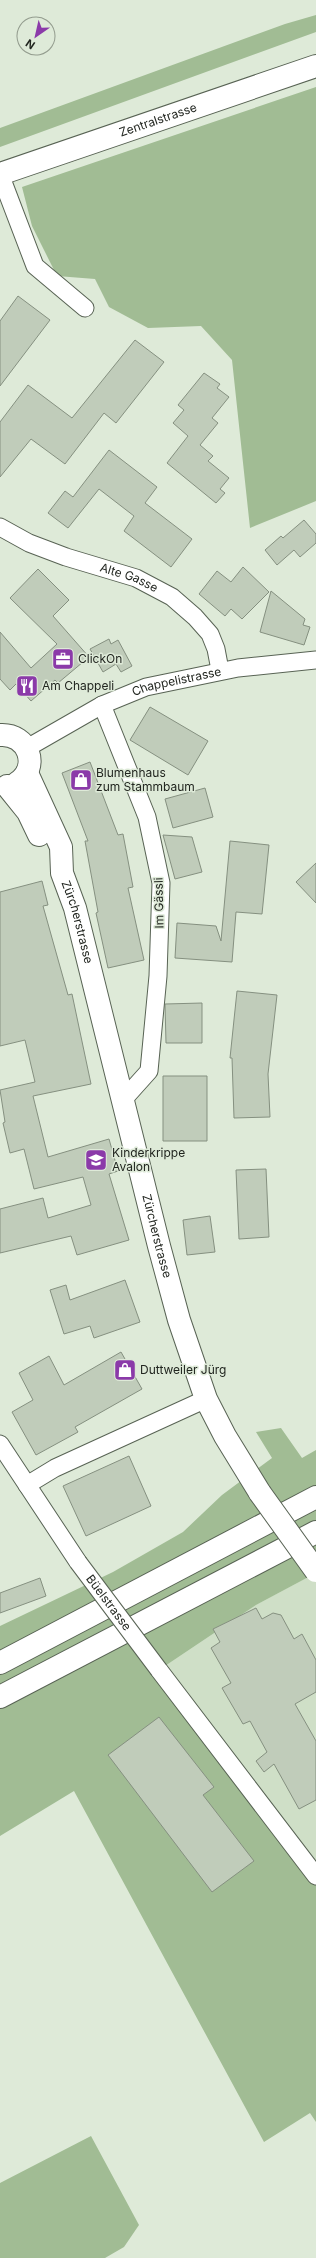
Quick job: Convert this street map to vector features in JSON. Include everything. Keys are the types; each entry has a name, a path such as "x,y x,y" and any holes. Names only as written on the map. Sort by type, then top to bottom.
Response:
{"main road":[{"name":"Zentralstrasse","path":"0,174 316,66"},
{"path":"0,735 15,737 27,748 30,756 27,773 22,780 3,786"},
{"name":"Zürcherstrasse","path":"27,773 61,846 62,873"},
{"name":"Zürcherstrasse","path":"3,786 28,812 47,853 62,873 75,908 169,1286 206,1399 225,1436 260,1493 316,1571"},
{"path":"0,1663 316,1497"},
{"path":"0,1697 316,1532"}],"street":[{"path":"0,174 35,266 85,308"},
{"name":"Alte Gasse","path":"0,527 36,546 136,578 172,597 195,617 210,634 216,649 220,670"},
{"name":"Chappelistrasse","path":"27,748 102,705 146,687 220,670 316,660"},
{"name":"Im Gässli","path":"102,705 147,817 161,883 158,976 149,1071 123,1100"},
{"path":"27,1485 55,1468 206,1399"},
{"name":"Büelstrasse","path":"0,1444 78,1562 316,1876"}],"shaded area":[{"path":"316,1573 316,1876 159,1670 256,1605"}],"green space":[{"path":"316,15 316,32 0,147 0,128 285,24"},
{"path":"316,87 316,501 250,528 232,360 201,326 148,328 109,307 95,279 57,276 32,226 22,187"},
{"path":"281,1428 302,1458 316,1450 316,1573 256,1605 159,1670 316,1876 316,2122 310,2113 264,2142 74,1791 0,1836 0,1626 113,1572 183,1532 222,1495 272,1458 256,1432"},
{"path":"91,2136 139,2225 124,2247 105,2258 0,2258 0,2183"}],"building":[{"path":"18,296 50,320 0,386 0,321"},
{"path":"135,340 164,362 116,423 104,413 65,464 31,439 0,477 0,422 28,385 72,418"},
{"path":"204,373 220,384 217,388 229,397 212,418 218,423 200,445 213,456 208,461 229,478 220,489 225,493 216,503 167,463 188,436 173,423 184,410 178,405"},
{"path":"109,450 157,487 145,503 192,539 171,567 124,531 134,516 99,489 68,528 48,513 65,491 73,497"},
{"path":"304,520 316,534 316,543 300,557 294,550 277,565 265,550 281,536 283,538"},
{"path":"243,567 269,592 242,619 231,609 225,616 199,594 217,571 231,582"},
{"path":"38,569 69,600 53,616 89,657 58,683 55,680 31,701 16,684 10,690 0,679 0,632 31,668 57,644 10,598"},
{"path":"271,591 305,619 303,625 310,627 304,645 260,632"},
{"path":"109,639 111,644 118,640 132,666 121,672 116,664 103,672 90,649"},
{"path":"150,707 208,741 188,775 130,740"},
{"path":"90,762 118,835 123,834 133,887 128,888 144,960 108,968 96,913 98,912 85,841 88,841 62,773"},
{"path":"205,788 213,817 173,828 165,799"},
{"path":"163,835 192,837 202,872 175,879"},
{"path":"230,841 269,845 262,914 236,912 232,962 175,958 177,923 216,926 221,941"},
{"path":"316,863 316,903 296,882"},
{"path":"42,881 48,905 43,906 68,995 72,994 91,1084 33,1096 48,1157 109,1139 118,1171 109,1174 129,1240 77,1255 71,1236 0,1253 0,1209 43,1198 48,1218 91,1205 83,1177 34,1189 24,1149 10,1153 3,1123 5,1122 0,1090 35,1082 25,1040 0,1046 0,892"},
{"path":"237,991 277,995 268,1074 270,1117 234,1118 232,1058 230,1058"},
{"path":"202,1003 202,1043 166,1043 165,1004"},
{"path":"163,1076 207,1076 207,1141 163,1141"},
{"path":"266,1169 269,1237 239,1239 236,1170"},
{"path":"210,1216 215,1252 187,1255 183,1220"},
{"path":"125,1280 140,1322 94,1338 90,1326 64,1334 50,1290 66,1285 70,1300"},
{"path":"121,1352 142,1389 75,1427 78,1432 36,1455 12,1412 33,1400 19,1373 49,1356 64,1385"},
{"path":"129,1456 151,1506 86,1536 63,1486"},
{"path":"40,1578 46,1596 0,1613 0,1593"},
{"path":"256,1608 262,1619 273,1613 281,1615 294,1639 302,1634 316,1660 316,1692 295,1704 316,1741 316,1800 299,1809 274,1764 264,1772 256,1761 267,1752 250,1721 243,1724 222,1688 231,1683 211,1648 220,1642 213,1629"},
{"path":"159,1717 214,1787 203,1795 254,1861 212,1892 108,1755"}],"place":[{"name":"ClickOn","path":"63,659"},
{"name":"Am Chappeli","path":"27,686"},
{"name":"Blumenhaus zum Stammbaum","path":"81,780"},
{"name":"Kinderkrippe Avalon","path":"96,1160"},
{"name":"Duttweiler Jürg","path":"125,1370"}]}
